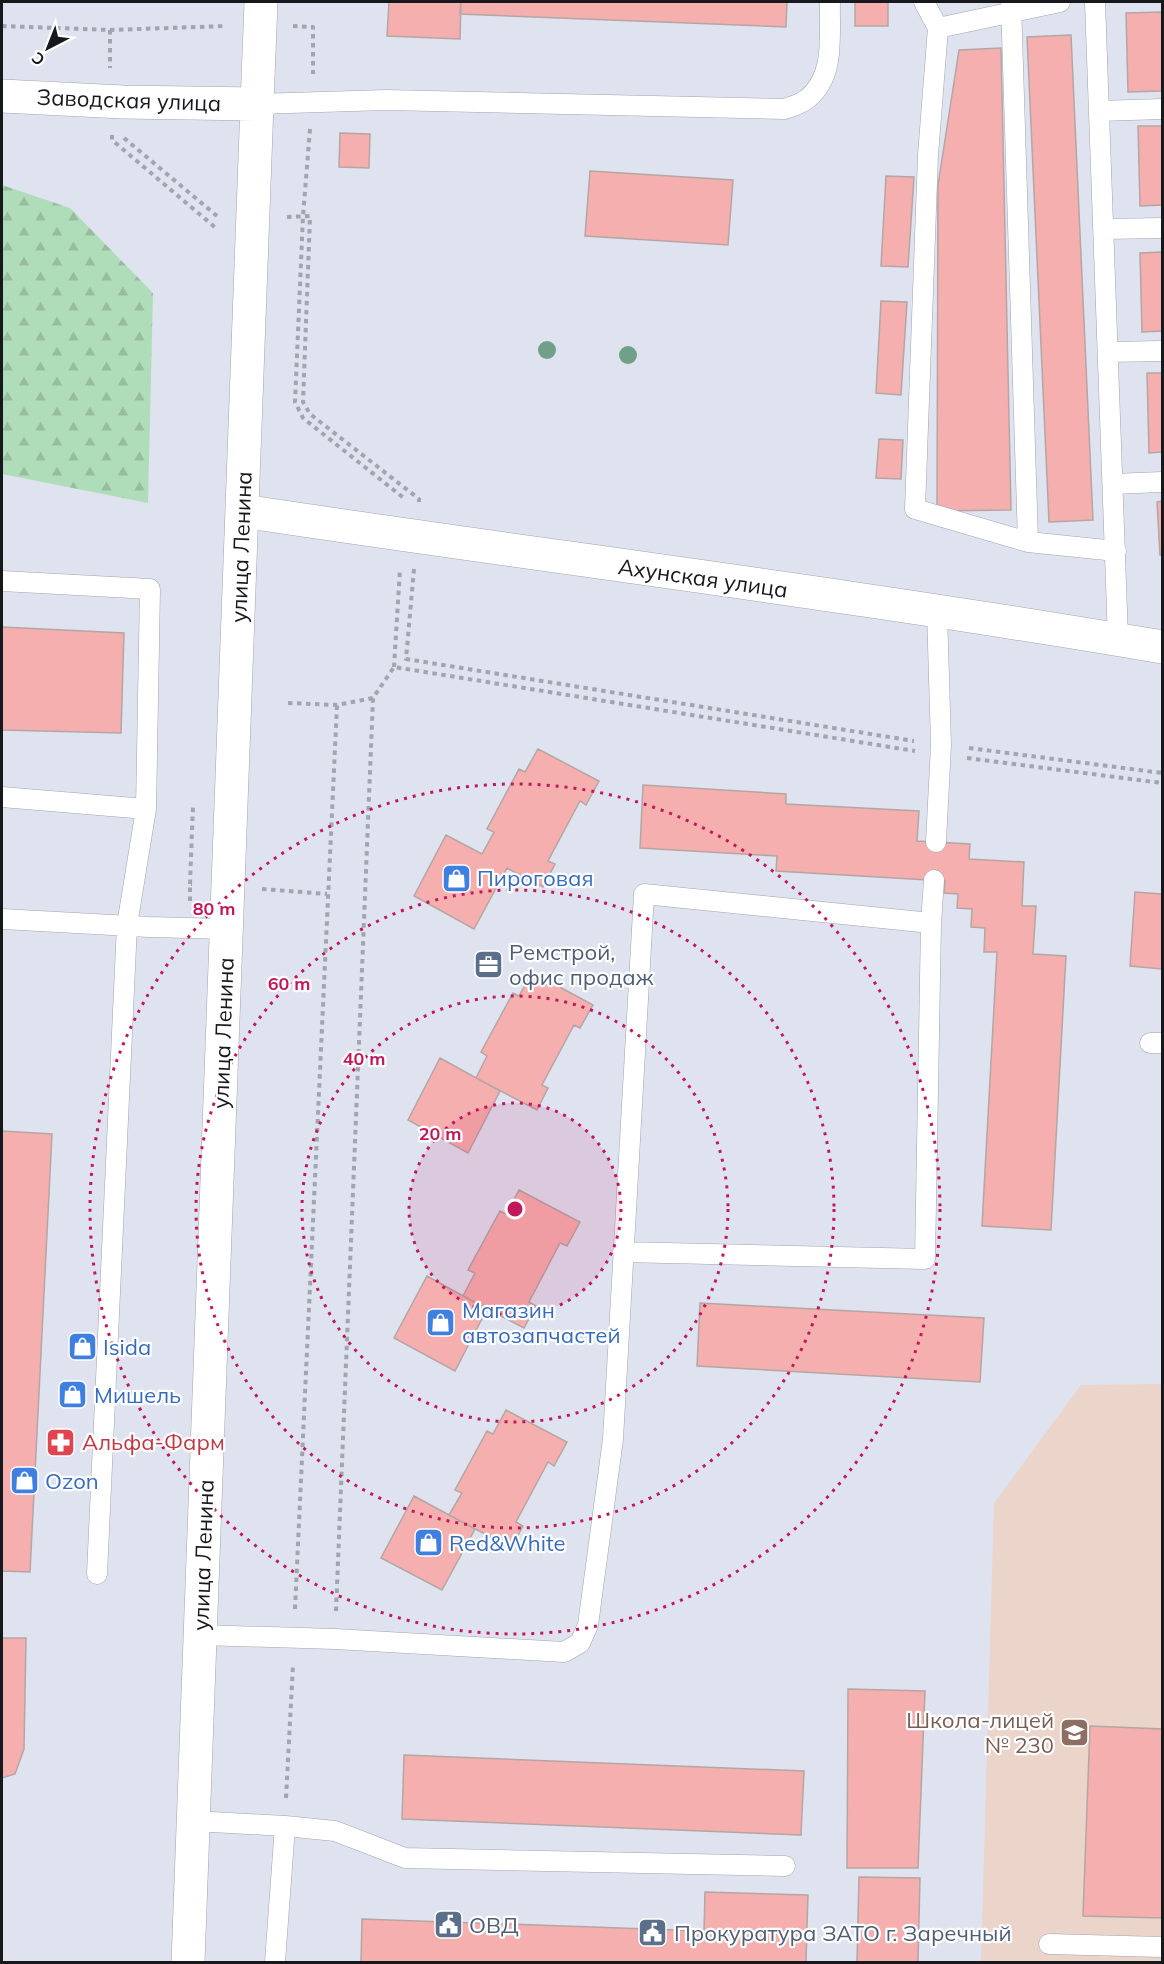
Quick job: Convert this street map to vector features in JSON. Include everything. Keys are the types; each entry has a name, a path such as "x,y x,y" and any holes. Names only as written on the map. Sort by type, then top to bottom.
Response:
{"main road":[{"name":"улица Ленина","path":"188,1962 261,2"},
{"name":"Заводская улица","path":"2,96 117,102 257,104"},
{"name":"Ахунская улица","path":"242,511 938,611 1162,647"}],"lane":[{"path":"257,104 386,100 785,109 805,101 820,87 828,68 830,2"},
{"path":"924,2 938,28 927,155 915,509 1028,542 1116,551"},
{"path":"938,28 1011,7 1060,2"},
{"path":"1095,2 1118,639"},
{"path":"1011,7 1028,542"},
{"path":"1099,111 1162,110"},
{"path":"1104,229 1162,228"},
{"path":"1108,352 1162,351"},
{"path":"1113,484 1162,482"},
{"path":"2,581 150,589 146,809 127,925 97,1574"},
{"path":"936,842 941,750 938,611"},
{"path":"2,797 146,809"},
{"path":"623,1252 925,1259 931,923 934,880"},
{"path":"200,1635 335,1639 564,1652 580,1643 588,1626 613,1439 644,894 931,923"},
{"path":"2,920 227,929"},
{"path":"194,1821 335,1831 405,1858 785,1866"},
{"path":"275,1962 285,1826"},
{"path":"1049,1944 1162,1947"}],"path":[{"path":"110,30 110,65 124,138 219,218 310,216 303,402 310,414 419,499 409,536 394,667 373,698 335,1639"},
{"path":"99,65 121,66 112,140 220,230"},
{"path":"409,536 406,660 941,750 1162,773"},
{"path":"394,667 1162,783"},
{"path":"288,703 337,705 373,698"},
{"path":"285,1826 337,705"},
{"path":"190,884 193,801"}],"shaded area":[{"name":"Школа-лицей № 230","path":"1162,1384 1162,1962 981,1962 994,1503 1081,1385"}],"green space":[{"path":"2,185 70,208 153,293 148,503 2,474"}],"building":[{"path":"389,2 461,2 460,39 387,36"},
{"path":"461,2 787,2 786,27 460,14"},
{"path":"855,2 888,2 888,26 855,26"},
{"path":"1162,12 1162,91 1128,92 1126,13"},
{"path":"1071,35 1093,520 1049,522 1027,37"},
{"path":"1001,48 1011,510 937,511 938,185 959,50"},
{"path":"1138,126 1162,126 1162,205 1140,206"},
{"path":"340,133 370,134 369,168 339,167"},
{"path":"590,171 733,180 728,245 585,236"},
{"path":"886,176 914,177 908,267 881,266"},
{"path":"1162,252 1162,331 1142,332 1140,253"},
{"path":"881,301 907,302 901,395 876,393"},
{"path":"1147,373 1162,373 1162,452 1149,453"},
{"path":"879,439 903,440 901,479 876,478"},
{"path":"1162,501 1162,555 1160,555 1157,502"},
{"path":"2,627 124,633 121,733 2,730"},
{"path":"538,749 599,781 586,805 580,801 548,861 555,864 543,887 507,868 474,929 414,896 446,835 482,854 494,832 487,829 519,769 525,772"},
{"path":"643,785 786,794 786,804 919,811 917,841 970,844 969,859 1024,862 1022,906 1036,906 1033,954 1066,956 1051,1230 982,1226 997,952 984,952 985,928 971,927 972,909 957,908 958,894 944,893 945,881 776,871 777,856 640,848"},
{"path":"1135,892 1162,894 1162,969 1130,966"},
{"path":"532,972 593,1005 580,1028 574,1025 542,1085 548,1088 537,1110 476,1078 487,1056 481,1052 513,993 519,996"},
{"path":"440,1058 500,1091 468,1153 408,1120"},
{"path":"2,1131 52,1134 30,1572 2,1571"},
{"path":"519,1190 580,1222 567,1246 560,1243 529,1302 536,1306 524,1328 463,1296 475,1273 468,1270 500,1211 506,1214"},
{"name":"Магазин автозапчастей","path":"427,1276 487,1309 455,1371 394,1338"},
{"path":"700,1303 984,1318 980,1382 697,1366"},
{"path":"506,1410 567,1442 554,1466 548,1462 516,1522 523,1526 511,1548 449,1515 462,1493 455,1490 487,1431 493,1434"},
{"name":"Red&White","path":"414,1496 475,1529 442,1590 381,1558"},
{"path":"2,1638 26,1638 24,1749 15,1774 2,1778"},
{"path":"848,1689 925,1691 918,1868 847,1868"},
{"path":"1090,1726 1162,1729 1162,1918 1083,1916"},
{"path":"404,1755 804,1771 801,1835 402,1819"},
{"path":"859,1877 920,1878 918,1962 857,1962"},
{"name":"ОВД","path":"705,1892 808,1895 806,1962 361,1962 362,1919 704,1931"}],"place":[{"name":"Пироговая","path":"456,878"},
{"name":"Ремстрой, офис продаж","path":"488,965"},
{"name":"Магазин автозапчастей","path":"441,1323"},
{"name":"Isida","path":"82,1347"},
{"name":"Мишель","path":"73,1395"},
{"name":"Альфа-Фарм","path":"61,1442"},
{"name":"Ozon","path":"24,1481"},
{"name":"Red&White","path":"428,1543"},
{"name":"Школа-лицей № 230","path":"1075,1733"},
{"name":"ОВД","path":"448,1925"},
{"name":"Прокуратура ЗАТО г. Заречный","path":"653,1933"}]}
